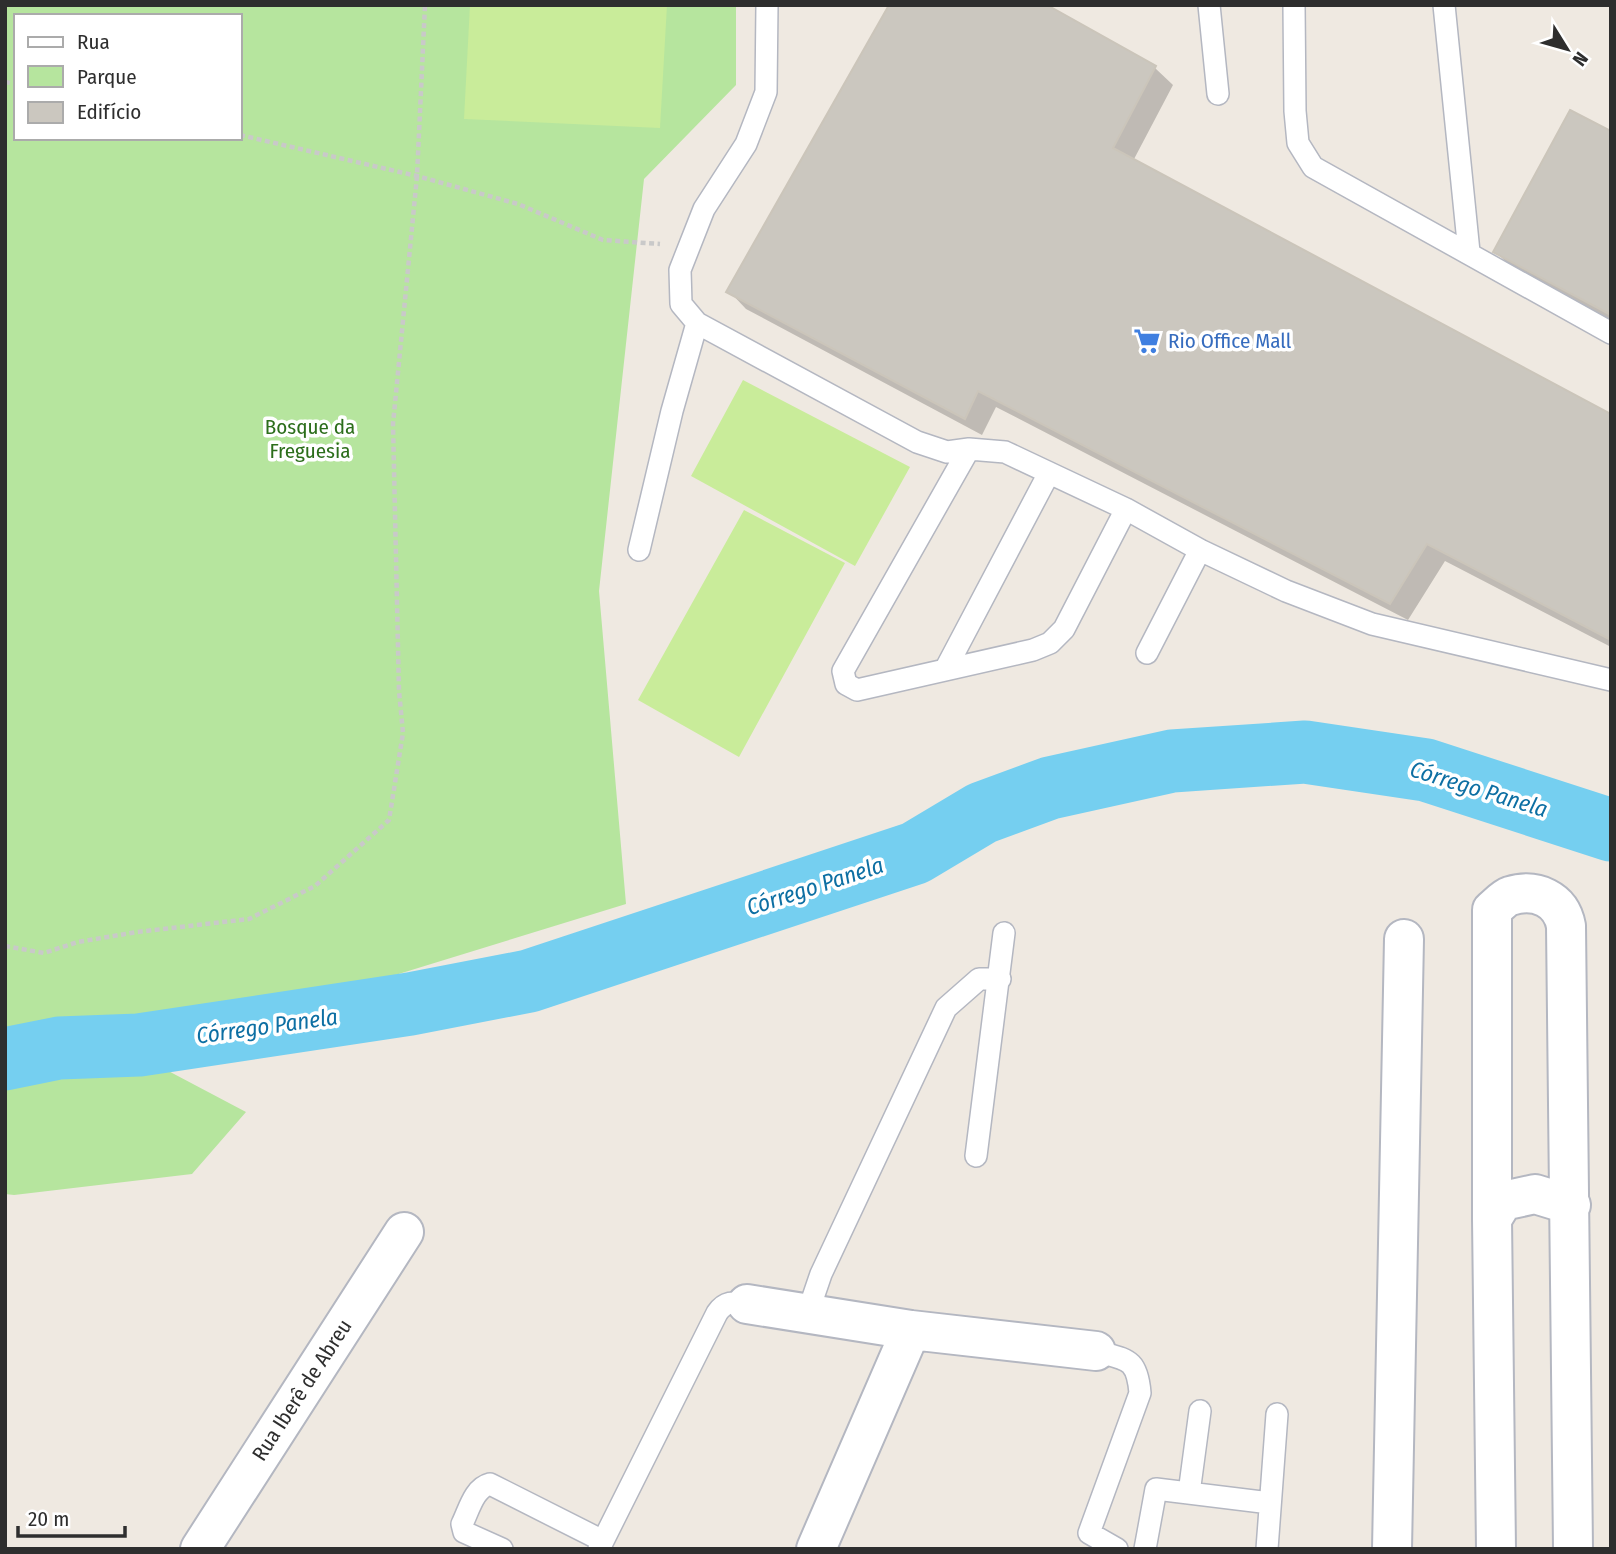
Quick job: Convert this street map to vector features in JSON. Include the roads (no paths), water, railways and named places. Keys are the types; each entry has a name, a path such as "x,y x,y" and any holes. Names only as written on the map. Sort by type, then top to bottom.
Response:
{"street":[{"path":"1496,1549 1492,910 1508,897 1532,894 1552,900 1564,912 1566,926 1573,1549"},
{"path":"1392,1549 1404,939"},
{"path":"1492,1219 1503,1201 1535,1194 1570,1205"},
{"name":"Rua Iberê de Abreu","path":"200,1549 404,1232"},
{"path":"747,1304 911,1330 1096,1351"},
{"path":"816,1549 911,1330"}],"lane":[{"path":"767,5 766,92 746,144 704,209 680,270 681,304 697,323 917,442 947,452 969,449 1005,452 1126,509 1200,550 1286,591 1372,624 1611,680"},
{"path":"1209,5 1218,94"},
{"path":"1294,5 1298,143 1313,167 1611,333"},
{"path":"1444,5 1469,252"},
{"path":"639,550 672,411 697,323"},
{"path":"969,449 843,671 846,684 858,690 1032,650 1050,643 1063,629 1126,509"},
{"path":"945,670 1049,472"},
{"path":"1147,653 1200,550"},
{"path":"976,1156 1004,933"},
{"path":"807,1315 821,1274 946,1008 979,979 1000,979"},
{"path":"502,1549 464,1532 462,1524 478,1491 482,1486 490,1484 601,1545 717,1313 730,1302 747,1304"},
{"path":"1096,1351 1130,1361 1139,1374 1140,1393 1087,1541 1117,1549"},
{"path":"1189,1493 1200,1411"},
{"path":"1267,1549 1277,1414"},
{"path":"1144,1549 1156,1489 1269,1503"}],"waterway":[{"name":"Córrego Panela","path":"5,1059 59,1048 139,1045 410,1004 529,981 915,853 982,813 1050,788 1172,761 1305,752 1426,770 1611,830"}],"place":[{"name":"Rio Office Mall","path":"1147,341"}],"park label":[{"name":"Bosque da Freguesia","path":"310,439"}]}
